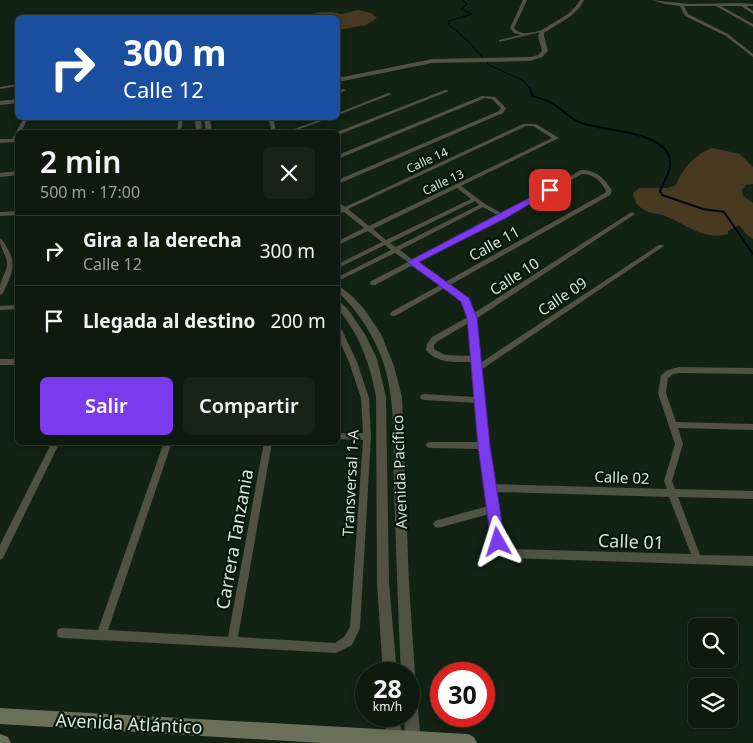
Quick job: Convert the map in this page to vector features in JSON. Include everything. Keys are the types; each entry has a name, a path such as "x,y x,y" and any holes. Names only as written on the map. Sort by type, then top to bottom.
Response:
{"main road":[{"name":"Avenida Atlántico","path":"0,716 468,743"}],"street":[{"path":"525,0 512,28 515,32 525,35"},
{"path":"653,0 682,5 753,3"},
{"path":"500,41 543,31 568,18 582,1"},
{"path":"739,3 753,13"},
{"path":"715,4 753,26"},
{"path":"682,5 686,15 727,35 753,56"},
{"path":"340,80 432,61 526,60 540,56 545,51 541,36 543,31"},
{"path":"0,88 15,86"},
{"path":"340,92 345,90"},
{"path":"340,133 447,91"},
{"path":"340,113 390,94"},
{"path":"340,156 484,96 493,98 504,108 501,112 340,181"},
{"path":"0,103 15,101"},
{"path":"0,109 15,107"},
{"path":"294,130 322,120"},
{"name":"Calle 14","path":"341,211 525,125 534,125 556,138"},
{"name":"Calle 13","path":"340,242 556,138"},
{"path":"0,141 15,140"},
{"name":"Calle 11","path":"393,314 608,194 610,191 595,174 581,172 503,216"},
{"path":"0,174 15,173"},
{"path":"458,186 483,205 503,216"},
{"path":"340,265 475,199"},
{"path":"340,278 483,205"},
{"path":"341,211 368,228 465,301 472,318 484,446 494,509 438,524"},
{"path":"0,214 15,213"},
{"name":"Calle 10","path":"476,359 441,358 435,356 430,350 431,344 435,339 472,318 632,214"},
{"path":"373,283 503,216"},
{"path":"0,241 12,260 0,293"},
{"name":"Calle 09","path":"478,368 661,246"},
{"name":"Avenida Pacífico","path":"340,290 362,312 374,329 386,352 397,397 407,662"},
{"name":"Avenida Pacífico","path":"340,306 361,333 372,355 381,397 383,583 389,662"},
{"path":"0,308 15,307"},
{"name":"Transversal 1-A","path":"232,641 336,648 348,640 354,628 367,437 365,398 353,362 340,334"},
{"path":"0,362 15,362"},
{"path":"697,559 668,481 679,444 662,393 664,377 671,372 679,370 753,371"},
{"path":"424,397 480,400"},
{"path":"674,425 753,427"},
{"path":"340,436 367,437"},
{"path":"430,444 484,446"},
{"path":"0,555 55,445"},
{"path":"101,635 167,445"},
{"name":"Carrera Tanzania","path":"232,641 267,445"},
{"name":"Calle 02","path":"491,488 753,495"},
{"name":"Calle 01","path":"494,509 498,542 508,553 753,561"},
{"path":"382,538 401,532"},
{"path":"62,633 232,641"},
{"path":"393,727 394,740"},
{"path":"411,727 412,741"}],"shaded area":[{"path":"358,10 371,13 377,18 366,25 340,30 340,15 310,15 320,12 341,14"},
{"path":"712,148 740,154 753,167 753,184 746,185 742,190 743,196 753,203 753,239 739,225 728,231 728,234 719,236 695,231 665,216 645,211 635,200 633,193 639,188 668,188 676,185 690,163 700,154"}],"waterway":[{"path":"463,0 467,4 461,9 472,14 449,21 449,25 468,41 489,65 524,81 530,89"},
{"path":"530,88 532,96 554,104 579,122 634,134 648,138 660,145 668,154 670,166 660,191 662,195 703,209 724,212 753,254"}],"route":[{"path":"498,542 484,446 472,318 465,301 459,295 443,286 412,262 550,190"}]}
